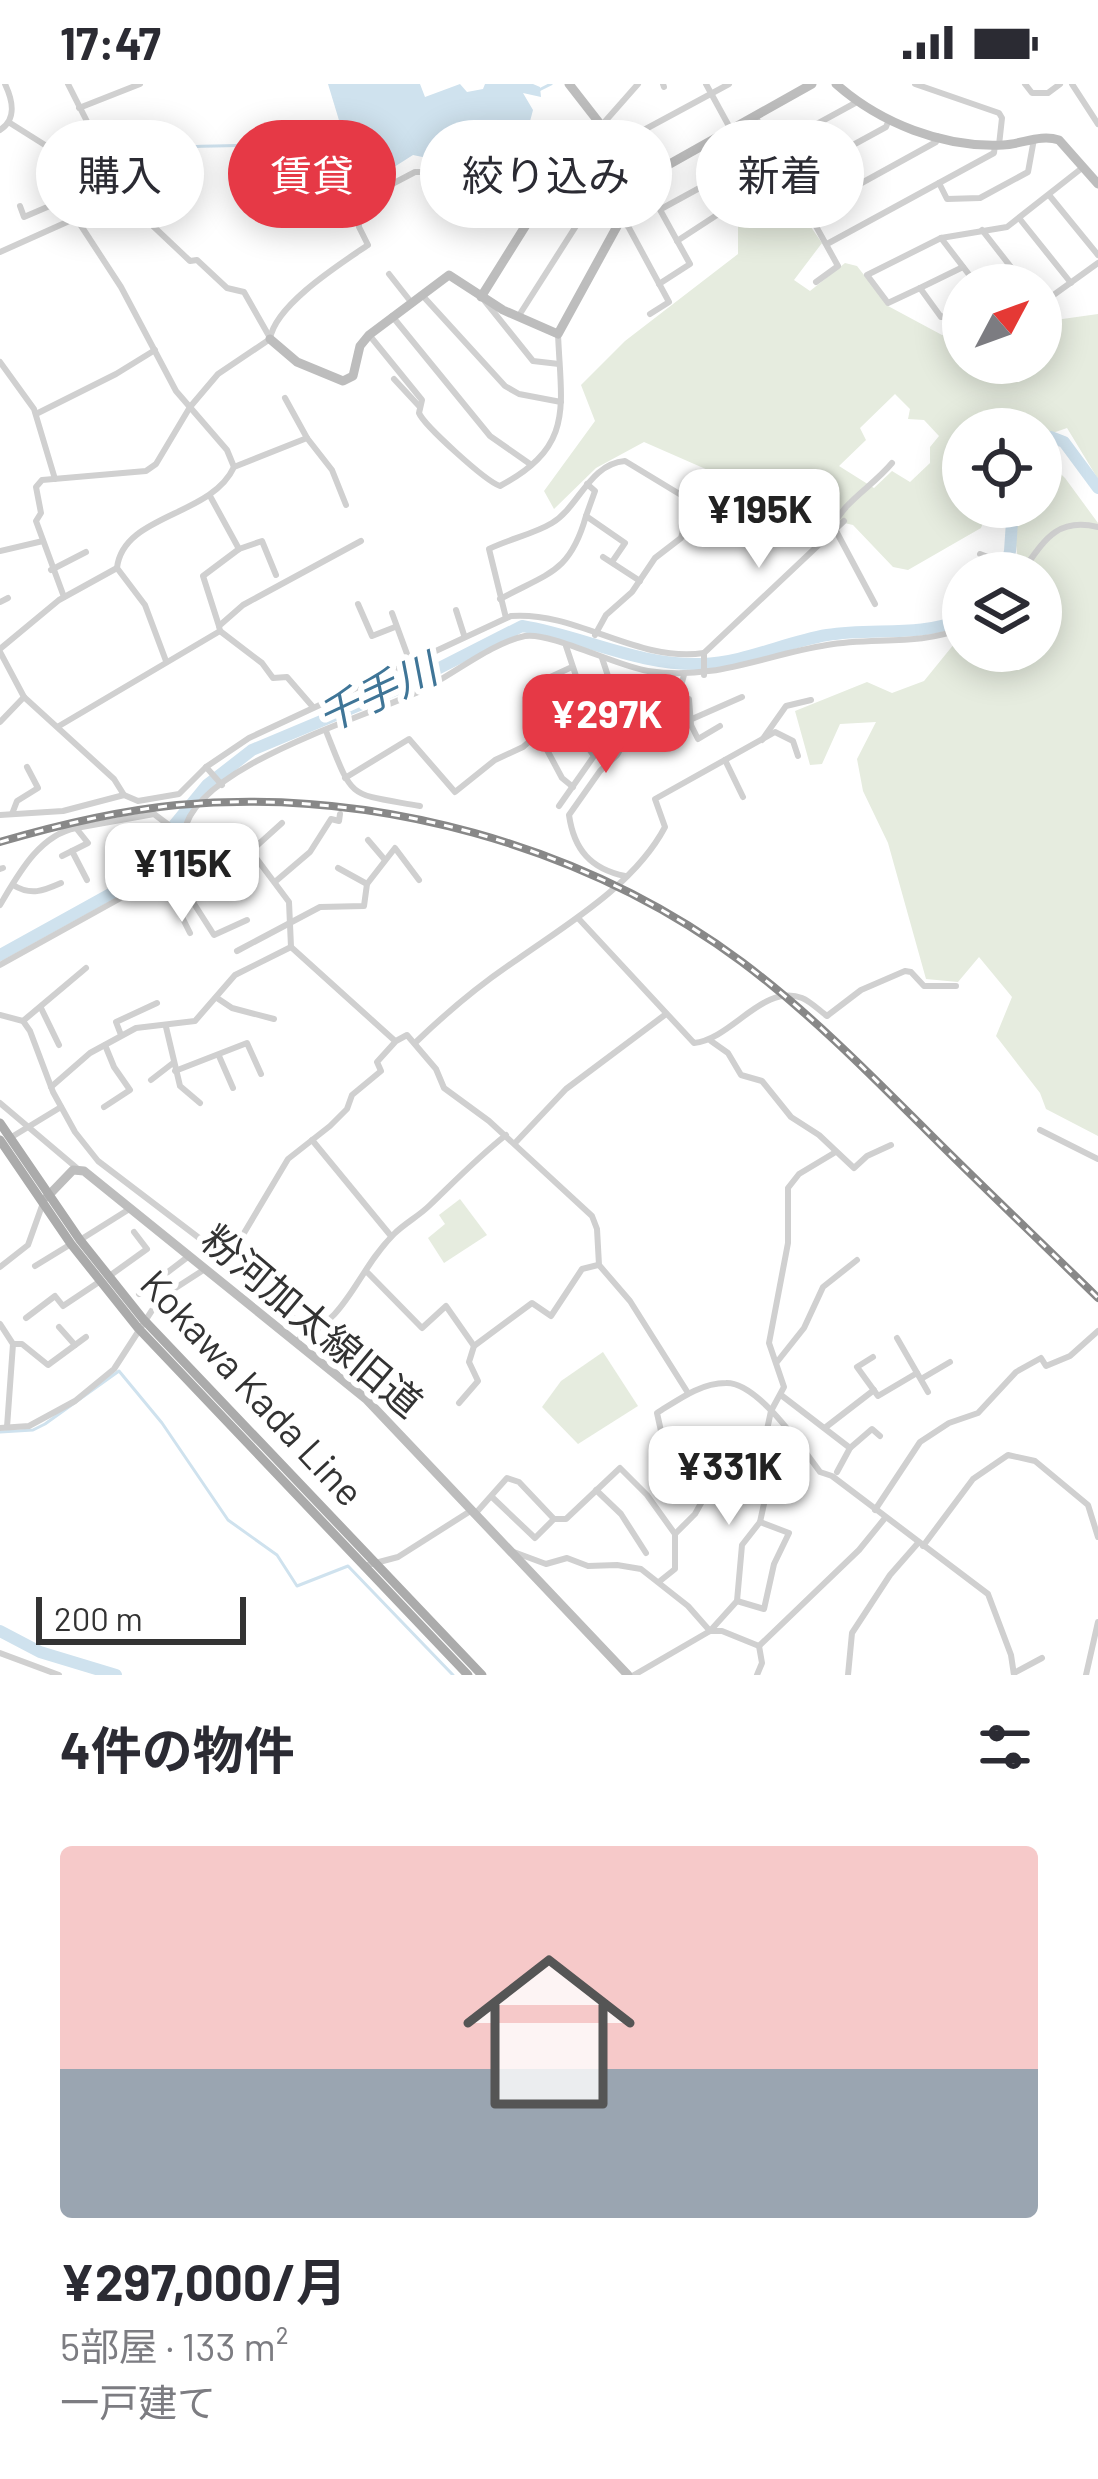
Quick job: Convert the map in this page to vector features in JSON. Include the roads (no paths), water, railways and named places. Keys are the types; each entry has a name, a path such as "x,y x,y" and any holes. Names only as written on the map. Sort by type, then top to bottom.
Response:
{"main road":[{"name":"Kokawa Kada Line","path":"0,1123 5,1139 75,1242 141,1323 468,1675"},
{"name":"Kokawa Kada Line","path":"370,1565 482,1675"}],"street":[{"path":"68,84 85,120"},
{"path":"79,108 140,84"},
{"path":"569,84 596,120"},
{"path":"606,120 638,84"},
{"path":"706,84 726,120"},
{"path":"663,120 729,84"},
{"path":"748,120 812,84"},
{"path":"836,84 888,122 937,136 997,145 1059,140 1098,184"},
{"path":"826,244 994,153 1002,118 999,112 918,84"},
{"path":"1025,84 1032,92 1048,93 1060,84"},
{"path":"1072,84 1098,124"},
{"path":"0,130 10,123 12,114 9,85"},
{"path":"824,120 857,102"},
{"path":"755,116 757,120"},
{"path":"864,139 888,122"},
{"path":"10,123 36,139"},
{"path":"864,181 936,142 937,136"},
{"path":"938,183 947,199 980,198 1028,172 1034,139"},
{"path":"942,277 888,303 867,275 941,238 1007,227 1084,167"},
{"path":"64,597 36,520 41,513 36,487 42,480 146,471 175,437 190,407 225,367 270,339 284,312 368,245 358,227 358,202 420,172"},
{"path":"1049,194 1098,259 1062,289"},
{"path":"20,206 24,217 36,212"},
{"path":"1019,218 1071,283"},
{"path":"0,252 54,228"},
{"path":"83,228 122,287 176,391 227,450 235,467"},
{"path":"155,228 227,288 244,292 270,339 297,362 343,382 353,376 360,346 369,335 449,274 481,297 558,334"},
{"path":"481,297 523,228"},
{"path":"518,317 575,228"},
{"path":"394,379 419,406 424,424 436,430 476,472 493,484 506,483 556,436 561,402 558,334 619,228"},
{"path":"627,228 669,302 650,314"},
{"path":"659,284 690,264 670,228"},
{"path":"677,241 697,228"},
{"path":"817,228 838,266 817,282"},
{"path":"982,230 1009,264"},
{"path":"941,238 961,264"},
{"path":"389,274 411,302"},
{"path":"920,288 942,317"},
{"path":"421,294 505,386 519,394 561,402"},
{"path":"481,297 533,361 559,364"},
{"path":"392,316 490,436 530,464"},
{"path":"369,335 422,400 419,406"},
{"path":"36,414 155,350"},
{"path":"0,362 36,414 55,479"},
{"path":"285,398 332,470 346,505"},
{"path":"166,661 145,605 117,568 120,551 154,521 168,519 210,496 235,467 307,438"},
{"path":"506,618 489,549 552,523 587,484 615,462 625,461 691,501 681,538 655,558 595,635"},
{"path":"831,532 855,493 878,480 892,463"},
{"path":"500,598 564,565 580,539 595,490 587,484"},
{"path":"210,496 239,549"},
{"path":"586,516 625,543 612,562"},
{"path":"704,673 704,656 844,520"},
{"path":"1034,552 1058,527 1076,523 1098,527"},
{"path":"831,532 875,604"},
{"path":"0,551 43,541"},
{"path":"276,575 262,541 239,549 203,576 219,628 273,678 287,677 314,706"},
{"path":"58,726 219,628 243,605 361,541"},
{"path":"51,571 86,552"},
{"path":"603,557 640,581"},
{"path":"117,568 64,597 0,650 4,672 24,697 114,779 124,795 138,801 179,794 249,738 506,618 530,615 648,650 704,656"},
{"path":"358,604 372,635 395,627"},
{"path":"456,610 465,637"},
{"path":"392,613 410,662"},
{"path":"0,965 119,899 221,784 261,756 419,691 519,637 531,635 643,670 684,675 828,645 920,640 942,634"},
{"path":"345,778 409,740 455,792 495,760 539,735 548,724 545,714 584,700 566,646"},
{"path":"602,658 616,700"},
{"path":"546,679 572,667"},
{"path":"678,697 684,675"},
{"path":"0,722 24,697"},
{"path":"692,719 742,697"},
{"path":"625,876 587,860 569,815 652,704 689,699 698,739 720,726"},
{"path":"760,743 786,706 811,700"},
{"path":"326,731 347,786 361,796 420,806"},
{"path":"415,1043 516,960 578,918 625,876 663,832 655,799 775,732 793,741 798,756"},
{"path":"539,735 562,778 573,787"},
{"path":"559,806 594,756 584,742"},
{"path":"725,760 743,797"},
{"path":"12,814 17,801 38,788 27,767"},
{"path":"207,769 221,784"},
{"path":"0,815 63,811 124,795"},
{"path":"0,905 26,864 58,831 154,814 180,833 184,887 214,935 247,920"},
{"path":"276,881 310,852 331,819 339,820 340,814"},
{"path":"252,850 282,823"},
{"path":"180,833 219,827 235,830 289,902 291,947 396,1041"},
{"path":"62,856 88,843 76,828"},
{"path":"368,840 385,860"},
{"path":"237,951 325,905 364,906 367,884 395,848 419,880"},
{"path":"72,851 87,880"},
{"path":"338,868 367,884"},
{"path":"13,885 38,893 61,883"},
{"path":"184,887 171,895 190,933"},
{"path":"578,918 694,1043 711,1041 773,999 800,997 827,1016 861,990 905,971 924,986 956,986"},
{"path":"51,1087 105,1045 136,1028 195,1021 235,975 291,947"},
{"path":"23,1022 86,968"},
{"path":"217,998 232,1008 274,1019"},
{"path":"121,1035 116,1022 158,1003"},
{"path":"41,1008 59,1045"},
{"path":"515,1143 566,1089 666,1014"},
{"path":"0,1015 23,1022 61,1107 98,1161 313,1334"},
{"path":"166,1027 180,1086 200,1103"},
{"path":"217,1278 230,1264 288,1159 347,1109 352,1095 382,1071 377,1062 407,1035 436,1070 444,1088 506,1135 592,1216 598,1228 599,1265 630,1301 688,1393"},
{"path":"711,1041 728,1053 741,1075 762,1081 791,1117 854,1168 891,1145"},
{"path":"150,1068 154,1078 247,1043 261,1074"},
{"path":"104,1107 130,1090 105,1045"},
{"path":"218,1056 233,1088"},
{"path":"2,1105 81,1170"},
{"path":"5,1139 61,1107"},
{"path":"1040,1130 1098,1159"},
{"path":"295,1341 313,1334 338,1313 350,1288 367,1273 391,1236 506,1135"},
{"path":"312,1140 391,1236"},
{"path":"631,1675 710,1631 737,1600 742,1545 760,1522 767,1490 765,1439 771,1411 784,1387 769,1343 788,1243 788,1188 810,1166 834,1153"},
{"path":"0,1268 28,1245 34,1219 46,1199 98,1161"},
{"name":"粉河加太線旧道","path":"81,1170 366,1400 631,1675"},
{"path":"35,1266 131,1208"},
{"path":"26,1318 55,1296 63,1306 147,1249 137,1235 152,1225"},
{"path":"139,1294 190,1256"},
{"path":"777,1362 804,1328 823,1287 857,1260"},
{"path":"459,1403 478,1381 469,1362 474,1346 532,1303 551,1316 582,1269 599,1265"},
{"path":"0,1324 13,1344 3,1427 37,1424 114,1369 160,1298 205,1269"},
{"path":"367,1273 422,1328 446,1306 474,1346"},
{"path":"58,1327 75,1345"},
{"path":"875,1510 920,1442 949,1423 978,1413 1016,1372 1040,1358 1046,1366 1057,1362 1098,1331"},
{"path":"13,1344 22,1344 48,1365 86,1337"},
{"path":"897,1338 928,1392"},
{"path":"873,1357 857,1367 878,1396 950,1362"},
{"path":"675,1534 705,1496 661,1431 658,1413 688,1393 721,1382 735,1383 771,1411 820,1472 832,1476 988,1594 1014,1674 1042,1658"},
{"path":"826,1427 874,1390"},
{"path":"781,1395 850,1448"},
{"path":"837,1472 850,1448 872,1429 880,1436"},
{"path":"848,1675 852,1633 890,1575 973,1479 1008,1455 1035,1461 1088,1505 1098,1537"},
{"path":"493,1498 535,1538 554,1519 566,1519 620,1468 675,1534 675,1570 660,1580"},
{"path":"370,1565 398,1557 473,1512 493,1498 507,1478 519,1482 554,1519"},
{"path":"596,1490 621,1514 646,1552"},
{"path":"758,1646 859,1550 885,1518"},
{"path":"737,1600 764,1609 774,1564 789,1533 760,1522"},
{"path":"511,1551 546,1564 567,1558 588,1566 641,1569 660,1580 710,1631 758,1646"},
{"path":"1085,1675 1098,1622"},
{"path":"757,1675 762,1664 758,1646"},
{"path":"0,1653 59,1675"}],"water":[{"path":"328,84 420,84 425,97 460,84 467,92 483,89 485,84 540,87 541,97 523,93 533,110 530,120 420,120 420,156 413,155 396,166 396,120 339,120"}],"waterway":[{"path":"537,91 551,84"},
{"path":"204,147 228,145"},
{"name":"千手川","path":"1062,441 1098,488"},
{"name":"千手川","path":"1010,552 1012,528"},
{"name":"千手川","path":"0,955 129,880 207,785 252,750 400,688 522,626 655,660 702,664 827,635 942,626"},
{"path":"0,1432 33,1430 45,1424 119,1371 162,1423 228,1520 277,1555 297,1586 348,1566 453,1675"},
{"path":"0,1631 40,1652 116,1675"}],"railway":[{"path":"0,842 132,811 251,802 326,805 401,816 546,856 681,921 767,982 861,1066 1098,1298"}]}
